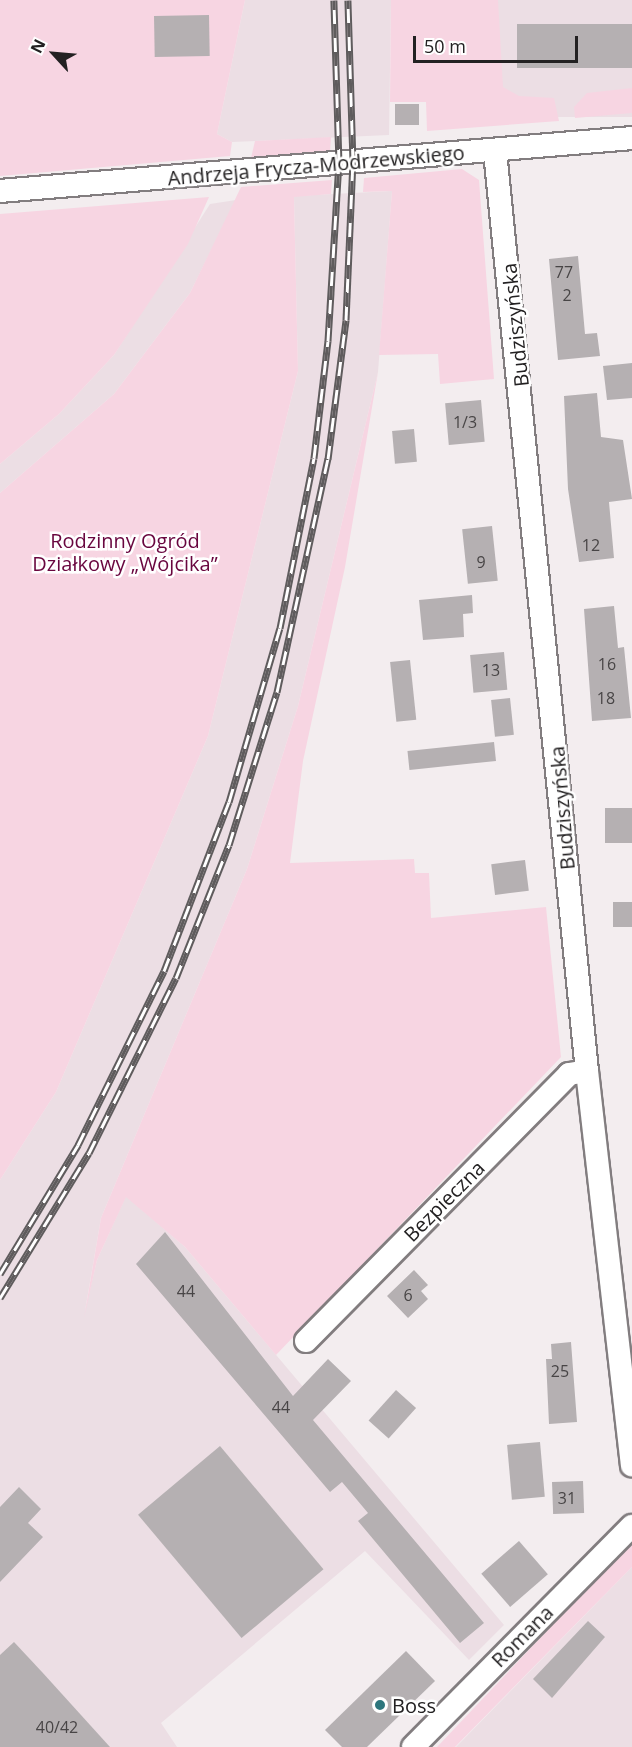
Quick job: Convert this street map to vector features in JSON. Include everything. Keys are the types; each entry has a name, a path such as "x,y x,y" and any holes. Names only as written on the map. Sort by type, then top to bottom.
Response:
{"street":[{"name":"Andrzeja Frycza-Modrzewskiego","path":"0,191 632,138"},
{"name":"Budziszyńska","path":"495,151 586,1071 632,1466"},
{"name":"Bezpieczna","path":"306,1341 569,1074 586,1071"},
{"name":"Romana","path":"413,1747 632,1526"}],"shaded area":[{"path":"245,0 391,0 389,135 232,142 217,134"},
{"path":"498,0 632,0 632,117 498,117"},
{"path":"392,191 378,372 298,706 247,869 101,1218 85,1311 97,1260 126,1196 185,1247 504,1625 469,1660 365,1551 161,1723 177,1747 0,1747 0,1180 56,1092 208,736 298,371 294,196"},
{"path":"236,200 190,293 114,394 0,493 0,464 59,414 114,355 210,204"},
{"path":"632,1567 632,1747 456,1747"}],"green space":[{"path":"0,0 245,0 217,134 232,142 230,156 0,176"},
{"path":"391,0 498,0 503,87 519,96 554,98 559,121 427,131 426,102 390,102"},
{"path":"632,88 632,113 575,118 574,107 587,93"},
{"path":"331,137 330,152 251,158 255,141"},
{"path":"462,169 479,180 494,379 440,384 438,354 379,355 392,191 363,192 364,178"},
{"name":"Rodzinny Ogród Działkowy „Wójcika”","path":"332,180 331,194 294,197 298,371 208,736 56,1092 0,1180 0,493 114,394 190,293 241,187"},
{"path":"209,197 188,244 114,355 59,414 0,464 0,214"},
{"path":"378,372 345,567 303,761 290,863 414,859 415,873 429,873 431,918 546,907 561,1057 276,1355 185,1247 126,1197 97,1260 84,1318 101,1218 247,869 298,706"},
{"path":"632,1541 632,1567 455,1747 437,1747"}],"building":[{"path":"209,15 210,56 155,57 154,16"},
{"path":"517,24 632,24 632,68 517,68"},
{"path":"395,104 419,104 419,125 395,125"},
{"path":"578,256 585,334 597,333 600,356 558,360 549,259"},
{"path":"632,363 632,398 607,400 603,366"},
{"path":"597,393 601,437 623,440 632,499 609,502 614,558 579,562 568,489 564,396"},
{"path":"481,400 485,442 449,445 445,403"},
{"path":"414,429 417,462 395,464 392,431"},
{"path":"492,526 498,581 468,584 462,529"},
{"path":"472,595 473,613 463,614 464,637 423,640 419,600"},
{"path":"614,606 618,648 624,647 631,718 592,721 584,609"},
{"path":"504,652 507,690 473,693 470,655"},
{"path":"410,660 416,720 396,722 390,662"},
{"path":"510,698 514,735 495,737 491,700"},
{"path":"494,742 496,761 409,770 407,751"},
{"path":"605,808 632,808 632,843 605,843"},
{"path":"525,860 529,891 495,895 491,864"},
{"path":"613,902 632,902 632,927 613,927"},
{"path":"165,1232 293,1396 328,1359 351,1381 313,1420 484,1623 460,1643 358,1521 368,1513 342,1482 330,1492 136,1264"},
{"path":"414,1270 428,1285 421,1291 428,1299 408,1318 387,1296"},
{"path":"571,1342 577,1422 549,1424 546,1359 552,1359 551,1344"},
{"path":"396,1390 416,1408 389,1439 369,1420"},
{"path":"540,1442 545,1497 512,1500 507,1445"},
{"path":"220,1446 323,1569 242,1638 138,1515"},
{"path":"583,1481 584,1513 553,1514 552,1482"},
{"path":"19,1487 41,1509 28,1523 43,1537 0,1582 0,1507"},
{"path":"519,1541 548,1574 510,1607 481,1574"},
{"path":"588,1621 605,1637 552,1698 533,1679"},
{"path":"14,1642 110,1747 0,1747 0,1655"},
{"name":"Boss","path":"406,1651 435,1681 367,1747 342,1747 325,1730"}],"railway":[{"path":"0,1274 78,1145 164,971 229,802 280,628 314,458 328,341 339,163 334,0"},
{"path":"0,1298 89,1153 176,978 229,845 277,692 328,459 346,320 353,162 348,0"}],"place":[{"name":"Boss","path":"380,1705"}]}
